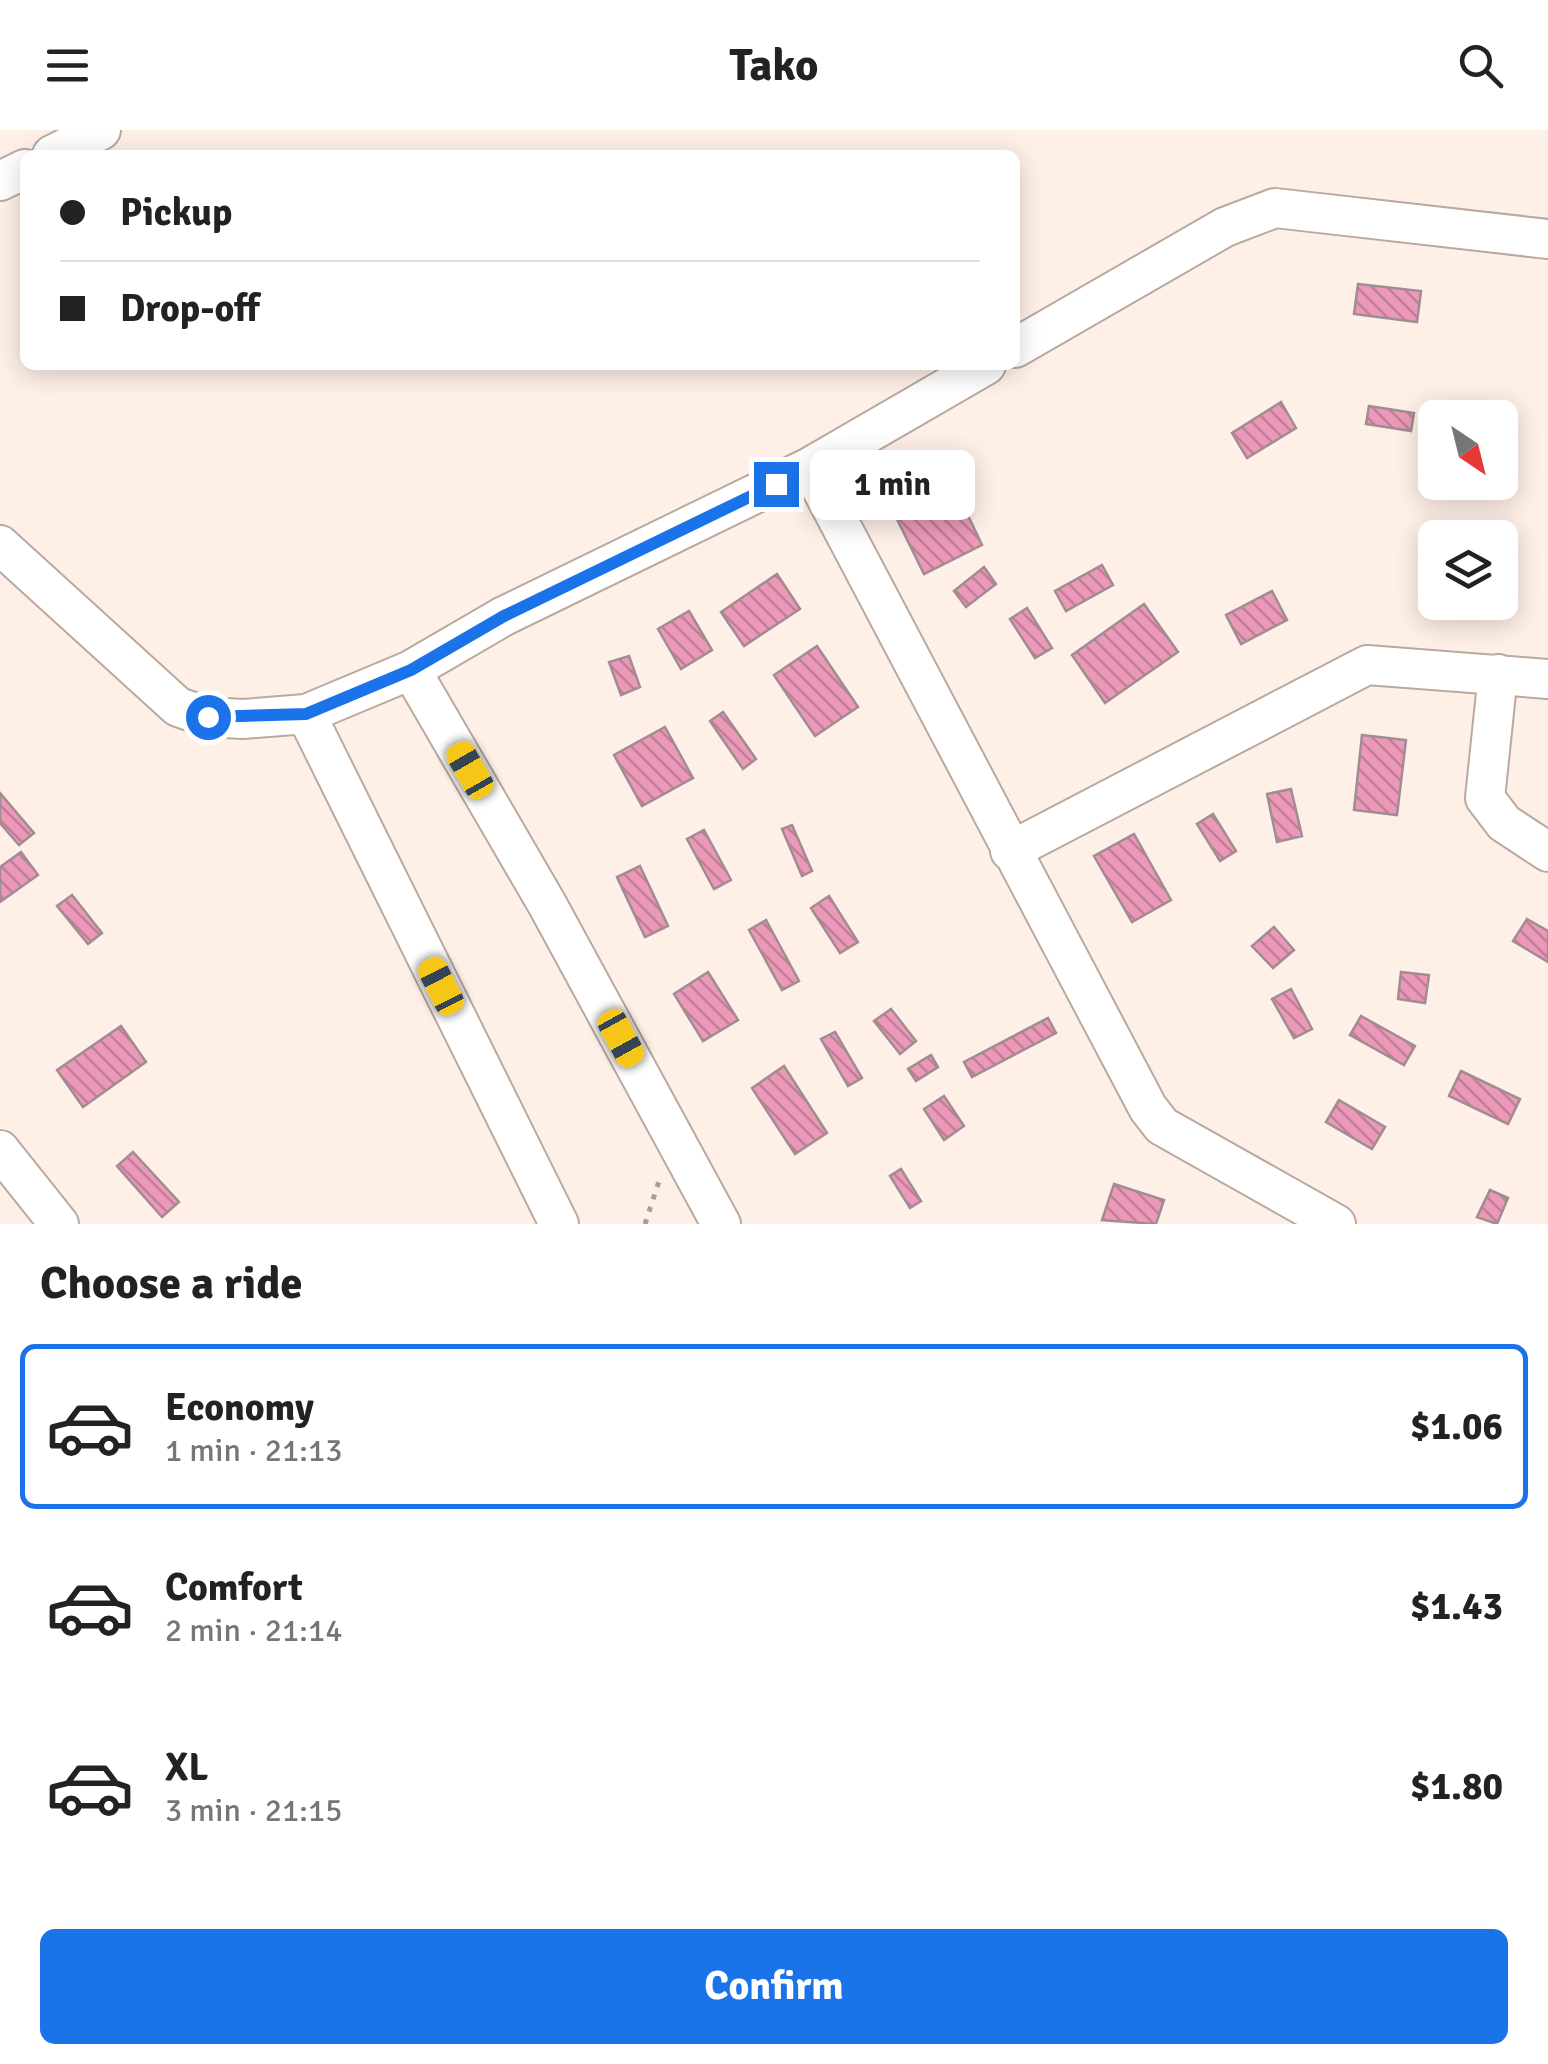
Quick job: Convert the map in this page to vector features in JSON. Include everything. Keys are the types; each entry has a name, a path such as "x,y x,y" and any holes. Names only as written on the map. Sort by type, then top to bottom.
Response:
{"street":[{"path":"62,150 101,130"},
{"path":"1020,345 1225,227 1274,208 1548,238"},
{"path":"0,545 178,707 208,717 306,714 411,670 504,616 810,468 977,370"},
{"path":"810,468 1010,851 1162,1126 1336,1224"},
{"path":"1010,851 1349,671 1396,664 1548,680"},
{"path":"411,670 548,904 721,1224"},
{"path":"1498,674 1486,798 1504,824 1548,852"},
{"path":"306,714 558,1224"},
{"path":"0,1150 59,1224"}],"building":[{"path":"1358,284 1421,291 1417,322 1354,314"},
{"path":"1281,402 1296,428 1247,458 1232,433"},
{"path":"1369,406 1414,413 1411,431 1366,424"},
{"path":"952,482 982,545 924,574 893,511"},
{"path":"1102,565 1113,585 1066,611 1055,591"},
{"path":"984,567 996,584 966,607 954,591"},
{"path":"777,574 800,609 744,646 721,612"},
{"path":"1272,591 1287,620 1241,644 1226,615"},
{"path":"1144,604 1178,652 1105,703 1072,655"},
{"path":"1027,608 1052,648 1035,658 1010,619"},
{"path":"689,611 712,650 681,669 658,629"},
{"path":"817,646 858,707 815,736 774,675"},
{"path":"629,656 640,687 621,695 609,662"},
{"path":"723,712 756,759 743,769 710,721"},
{"path":"665,727 693,778 642,806 614,755"},
{"path":"1362,735 1406,740 1397,815 1354,810"},
{"path":"1291,789 1302,836 1277,842 1267,794"},
{"path":"0,793 34,833 19,845 0,823"},
{"path":"1213,814 1236,851 1220,861 1197,824"},
{"path":"792,825 812,871 802,876 782,829"},
{"path":"704,830 731,880 714,889 687,839"},
{"path":"1134,834 1171,900 1132,922 1094,856"},
{"path":"21,852 38,875 0,902 0,867"},
{"path":"640,866 668,926 645,937 617,877"},
{"path":"72,895 102,933 88,944 57,906"},
{"path":"829,896 858,942 840,953 811,908"},
{"path":"1527,919 1548,931 1548,962 1513,941"},
{"path":"766,920 799,981 782,990 749,930"},
{"path":"1274,927 1294,950 1273,968 1252,946"},
{"path":"708,972 738,1020 703,1041 674,994"},
{"path":"1401,972 1429,975 1425,1003 1398,999"},
{"path":"1291,989 1312,1029 1294,1038 1272,999"},
{"path":"891,1009 916,1041 900,1054 874,1021"},
{"path":"1361,1016 1415,1046 1404,1065 1350,1035"},
{"path":"1048,1018 1056,1033 972,1077 964,1062"},
{"path":"121,1026 146,1062 83,1107 57,1070"},
{"path":"835,1032 862,1078 848,1086 821,1039"},
{"path":"931,1055 938,1067 916,1081 908,1069"},
{"path":"784,1066 827,1133 795,1154 752,1088"},
{"path":"1461,1071 1520,1099 1508,1124 1449,1096"},
{"path":"944,1096 964,1126 944,1140 924,1109"},
{"path":"1339,1100 1385,1127 1372,1149 1326,1122"},
{"path":"133,1152 179,1202 162,1217 117,1166"},
{"path":"901,1169 921,1201 910,1208 890,1176"},
{"path":"1114,1184 1164,1200 1156,1224 1102,1220"},
{"path":"1490,1190 1508,1198 1497,1224 1477,1217"}],"route":[{"path":"208,717 306,714 411,670 504,616 776,484"}]}
